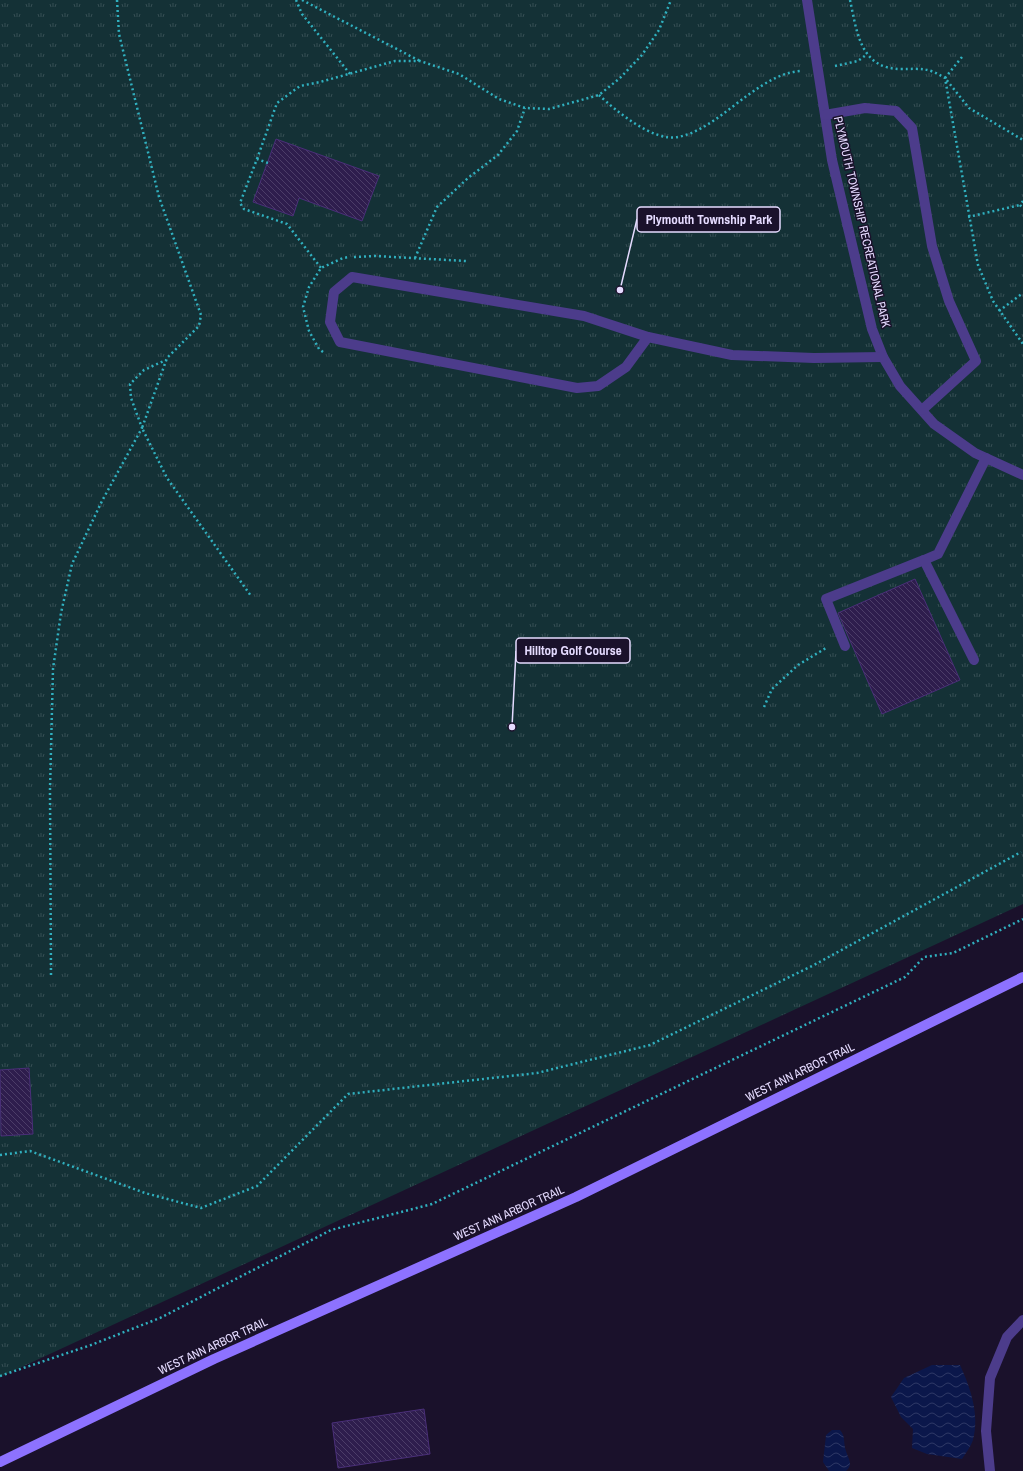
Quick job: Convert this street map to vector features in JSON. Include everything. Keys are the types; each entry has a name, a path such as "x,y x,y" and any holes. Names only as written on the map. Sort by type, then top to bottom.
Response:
{"street":[{"name":"WEST ANN ARBOR TRAIL","path":"0,1462 214,1359 576,1197 1023,977"}],"lane":[{"name":"PLYMOUTH TOWNSHIP RECREATIONAL PARK","path":"807,0 832,160 872,329 883,357 900,386 934,424 975,453 1023,475"},
{"path":"825,115 865,108 896,111 912,128 932,246 948,301 976,361 922,410"},
{"path":"648,337 626,367 598,386 577,388 340,342 330,322 334,292 352,277 584,316 648,337 732,355 814,358 883,357"},
{"path":"843,642 826,599 938,554 986,458"},
{"path":"924,560 974,660"},
{"path":"990,1471 986,1431 990,1378 1007,1337 1023,1320"}],"path":[{"path":"116,0 119,34 159,197 201,314 199,326 166,360 144,370 130,384 131,398 142,428 166,478 251,596"},
{"path":"296,0 302,14 350,74"},
{"path":"302,0 420,61 458,74 499,99 525,108 549,109 599,95 620,78 642,55 659,30 671,0"},
{"path":"850,0 866,55 878,65 896,69 931,69 945,78 969,108 1023,140"},
{"path":"599,95 620,114 660,137 677,138 702,128 772,78 797,71 858,61 866,55"},
{"path":"962,57 945,78 968,217 978,265 993,301 1023,344"},
{"path":"321,268 287,224 244,209 240,203 277,103 300,86 395,61 420,61"},
{"path":"415,258 437,207 468,178 498,155 518,130 525,108"},
{"path":"257,159 268,163"},
{"path":"968,217 1020,205 1023,201"},
{"path":"1020,205 1023,209"},
{"path":"999,311 1023,293"},
{"path":"51,975 50,790 53,669 61,613 72,564 102,501 142,428 166,360"},
{"path":"764,706 772,689 798,665 843,642"},
{"path":"0,1155 30,1151 145,1193 201,1208 257,1186 348,1094 537,1073 650,1045 814,965 1021,852"},
{"path":"0,1376 160,1318 331,1230 432,1204 905,977 924,957 953,953 1023,919"}],"green space":[{"path":"0,0 1023,0 1023,904 0,1377"}],"water":[{"path":"932,1365 960,1365 967,1382 975,1411 975,1430 973,1440 962,1459 927,1454 912,1448 913,1429 901,1417 891,1397 904,1378"},
{"path":"832,1430 840,1430 843,1435 845,1448 850,1461 850,1466 846,1471 829,1471 823,1462 826,1435"}],"building":[{"path":"276,139 379,176 362,221 299,198 293,216 253,202"},
{"path":"915,579 960,680 882,714 838,613"},
{"path":"29,1068 33,1134 1,1136 0,1070"},
{"path":"424,1409 430,1454 338,1468 332,1423"}],"place":[{"name":"Plymouth Township Park","path":"620,290"},
{"name":"Hilltop Golf Course","path":"512,727"}]}
